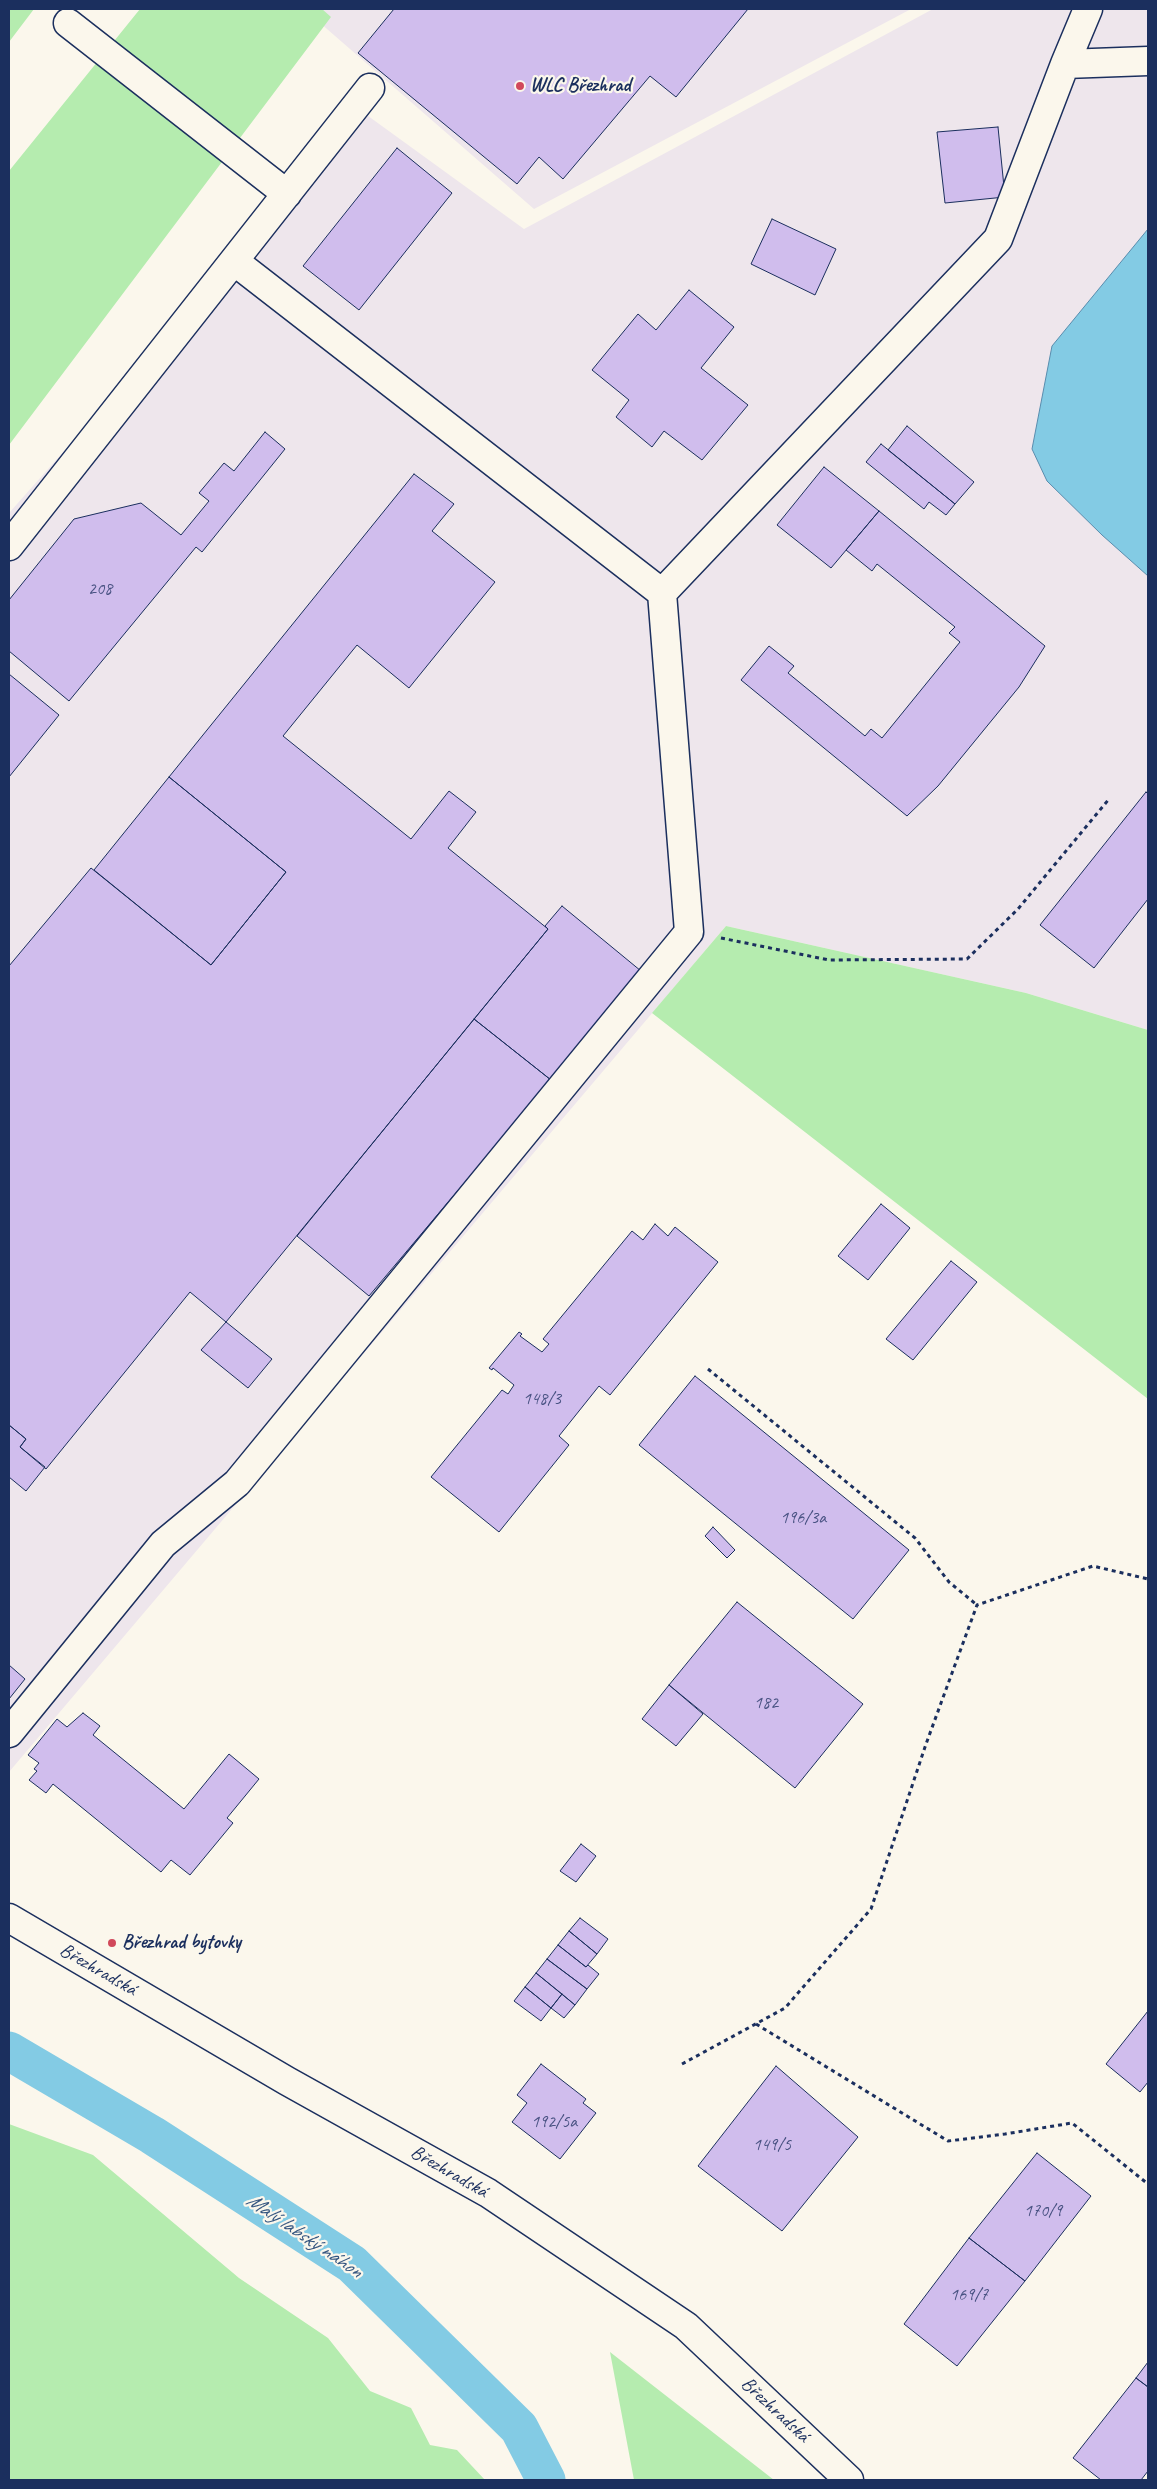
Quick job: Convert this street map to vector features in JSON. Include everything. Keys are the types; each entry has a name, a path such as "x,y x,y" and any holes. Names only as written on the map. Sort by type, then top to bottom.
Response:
{"street":[{"path":"662,592 998,239 1088,9"},
{"path":"68,23 287,194"},
{"path":"1066,64 1148,61"},
{"path":"9,546 370,88"},
{"path":"9,1733 163,1544 237,1483 689,932 662,592 234,261"},
{"name":"Březhradská","path":"9,1918 278,2076 504,2204 686,2326 850,2480"}],"path":[{"path":"689,932 829,960 967,959 1018,909 1108,800"},
{"path":"708,1369 915,1538 949,1582 977,1605"},
{"path":"977,1605 1093,1566 1148,1579"},
{"path":"682,2064 785,2008 871,1909 926,1744 977,1605"},
{"path":"756,2024 948,2141 1072,2123 1148,2184"}],"shaded area":[{"name":"WLC Březhrad","path":"304,9 911,9 534,209"},
{"path":"933,9 1148,9 1148,1030 1026,993 726,926 9,1772 9,513 364,113 524,229"}],"green space":[{"path":"9,9 34,9 9,42"},
{"path":"140,9 322,9 331,17 9,445 9,171"},
{"path":"726,926 1026,993 1148,1030 1148,1399 652,1013"},
{"path":"9,2124 93,2155 239,2278 328,2338 370,2391 411,2408 430,2445 457,2450 485,2480 9,2480"},
{"path":"610,2352 774,2480 634,2480"}],"water":[{"path":"1148,229 1148,576 1102,535 1047,481 1032,449 1052,346"}],"building":[{"name":"WLC Březhrad","path":"394,9 748,9 676,97 650,76 563,179 539,157 517,184 358,53"},
{"path":"998,127 1005,197 945,203 937,132"},
{"path":"397,148 452,193 359,310 303,266"},
{"path":"772,219 836,249 815,295 751,264"},
{"path":"689,290 734,327 701,368 748,405 702,460 664,431 652,447 616,417 629,400 592,370 638,314 656,330"},
{"path":"907,426 974,482 955,504 888,450"},
{"path":"265,432 285,449 202,552 196,547 69,701 9,651 9,600 74,519 141,503 181,535 209,501 199,493 224,463 234,471"},
{"path":"881,444 955,504 946,515 929,502 924,509 866,462"},
{"path":"824,467 879,511 831,568 777,525"},
{"path":"414,474 454,504 432,531 495,582 409,688 357,645 283,736 411,839 449,791 476,812 448,848 548,929 226,1322 190,1292 46,1469 20,1447 26,1439 9,1425 9,966 91,868 211,965 286,872 169,777"},
{"path":"879,511 1045,646 1019,687 938,786 907,816 741,680 769,646 794,666 788,673 865,736 871,729 882,738 960,642 949,633 955,627 877,564 872,571 846,550"},
{"path":"9,674 59,715 9,777"},
{"path":"169,777 286,872 211,965 94,870"},
{"path":"1146,792 1148,794 1148,899 1094,968 1040,925"},
{"path":"562,906 641,971 551,1080 474,1019 548,929 545,926"},
{"path":"474,1019 551,1080 369,1296 297,1236"},
{"path":"881,1204 910,1228 868,1280 838,1256"},
{"path":"655,1224 668,1236 675,1227 718,1262 610,1395 599,1386 559,1436 569,1445 499,1532 431,1477 502,1390 508,1394 514,1385 493,1368 492,1370 489,1368 519,1332 522,1334 520,1336 542,1352 549,1344 543,1339 632,1231 643,1240"},
{"path":"951,1261 977,1282 913,1360 886,1339"},
{"path":"226,1322 272,1359 248,1388 201,1350"},
{"path":"695,1376 909,1550 853,1619 639,1445"},
{"path":"9,1425 26,1439 20,1447 45,1467 26,1491 9,1477"},
{"path":"713,1527 735,1550 727,1558 705,1536"},
{"path":"737,1602 863,1704 795,1788 669,1685"},
{"path":"9,1665 25,1679 9,1699"},
{"path":"669,1685 703,1714 676,1746 642,1719"},
{"path":"83,1713 100,1726 93,1735 184,1809 229,1754 259,1779 227,1818 233,1823 190,1875 171,1860 161,1872 53,1784 46,1793 29,1780 37,1771 34,1769 39,1763 28,1755 57,1719 67,1727"},
{"path":"581,1844 596,1856 576,1882 560,1871"},
{"path":"580,1918 608,1939 597,1954 569,1931"},
{"path":"569,1931 597,1954 586,1967 558,1945"},
{"path":"558,1945 586,1967 588,1965 599,1974 587,1989 547,1959"},
{"path":"547,1959 587,1989 575,2005 536,1973"},
{"path":"536,1973 562,1994 551,2008 525,1987"},
{"path":"525,1987 551,2008 541,2021 514,2001"},
{"path":"562,1994 575,2005 564,2018 551,2008"},
{"path":"1148,2011 1148,2082 1140,2092 1106,2064"},
{"path":"541,2064 586,2099 583,2103 596,2113 560,2159 512,2122 527,2103 517,2095"},
{"path":"776,2066 858,2137 782,2231 698,2166"},
{"path":"1037,2153 1091,2196 1025,2281 969,2238"},
{"path":"969,2238 1025,2281 957,2366 904,2324"},
{"path":"1148,2362 1148,2387 1136,2378"},
{"path":"1136,2378 1148,2387 1148,2471 1141,2480 1101,2480 1073,2458"}],"waterway":[{"name":"Malý labský náhon","path":"9,2051 152,2135 352,2264 519,2428 546,2480"}],"place":[{"name":"WLC Březhrad","path":"520,86"},
{"name":"Březhrad bytovky","path":"112,1943"}]}
